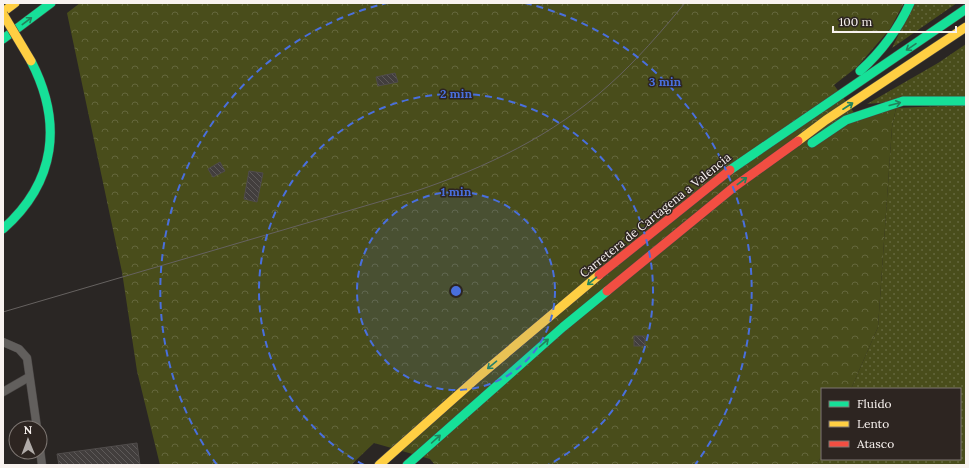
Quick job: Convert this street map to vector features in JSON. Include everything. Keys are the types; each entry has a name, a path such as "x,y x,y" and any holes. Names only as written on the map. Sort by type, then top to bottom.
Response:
{"highway":[{"path":"3,223 20,205 33,183 41,162 44,147 45,126 42,102 28,63 3,13 15,3"},
{"path":"3,39 51,3"},
{"path":"734,167 784,126 828,96 875,59 892,38 910,3"},
{"name":"Carretera de Cartagena a Valencia","path":"379,465 478,377 586,285 734,167 966,9"},
{"path":"3,25 39,78 48,107 50,132 49,149 40,182 31,198 16,217 3,230"},
{"path":"407,465 531,354 734,187 826,120 966,27"},
{"path":"806,147 846,120 876,109 903,102 966,101"},
{"path":"649,256 793,156"},
{"path":"376,465 389,456"}],"street":[{"path":"3,342 19,349 27,358 36,420"},
{"path":"3,392 29,377"}],"green space":[{"path":"80,3 904,3 890,29 857,67 834,85 855,114 896,108 892,127 878,327 851,388 821,388 821,456 817,465 435,465 430,459 374,443 351,465 160,465 137,371 122,272 67,13"},
{"path":"914,3 957,3 892,48"},
{"path":"966,44 966,96 867,104 938,63"},
{"path":"966,105 966,465 817,465 821,456 821,460 961,460 961,388 851,388 878,327 892,127 896,108"}],"building":[{"path":"395,73 398,82 378,86 376,77"},
{"path":"220,162 225,171 213,177 208,169"},
{"path":"249,171 263,173 257,202 244,199"},
{"path":"634,336 645,336 645,346 634,346"},
{"path":"137,443 140,465 59,465 57,454"}],"tram line":[{"path":"3,312 416,191 493,161 542,134 588,103 629,66 685,3"}],"traffic: fast":[{"path":"3,39 51,3"},
{"path":"860,71 889,40 910,3"},
{"path":"730,170 966,9"},
{"path":"3,229 21,211 34,192 44,172 49,151 50,129 48,107 41,84 31,61"},
{"path":"812,143 846,120 903,101 966,101"},
{"path":"407,465 563,327 607,291"}],"traffic: slow":[{"path":"3,12 15,3"},
{"path":"3,14 31,61"},
{"path":"798,141 826,120 966,27"},
{"path":"379,465 478,377 599,275"}],"traffic: jam":[{"path":"607,291 734,187 798,141"},
{"path":"599,275 730,170"}]}
